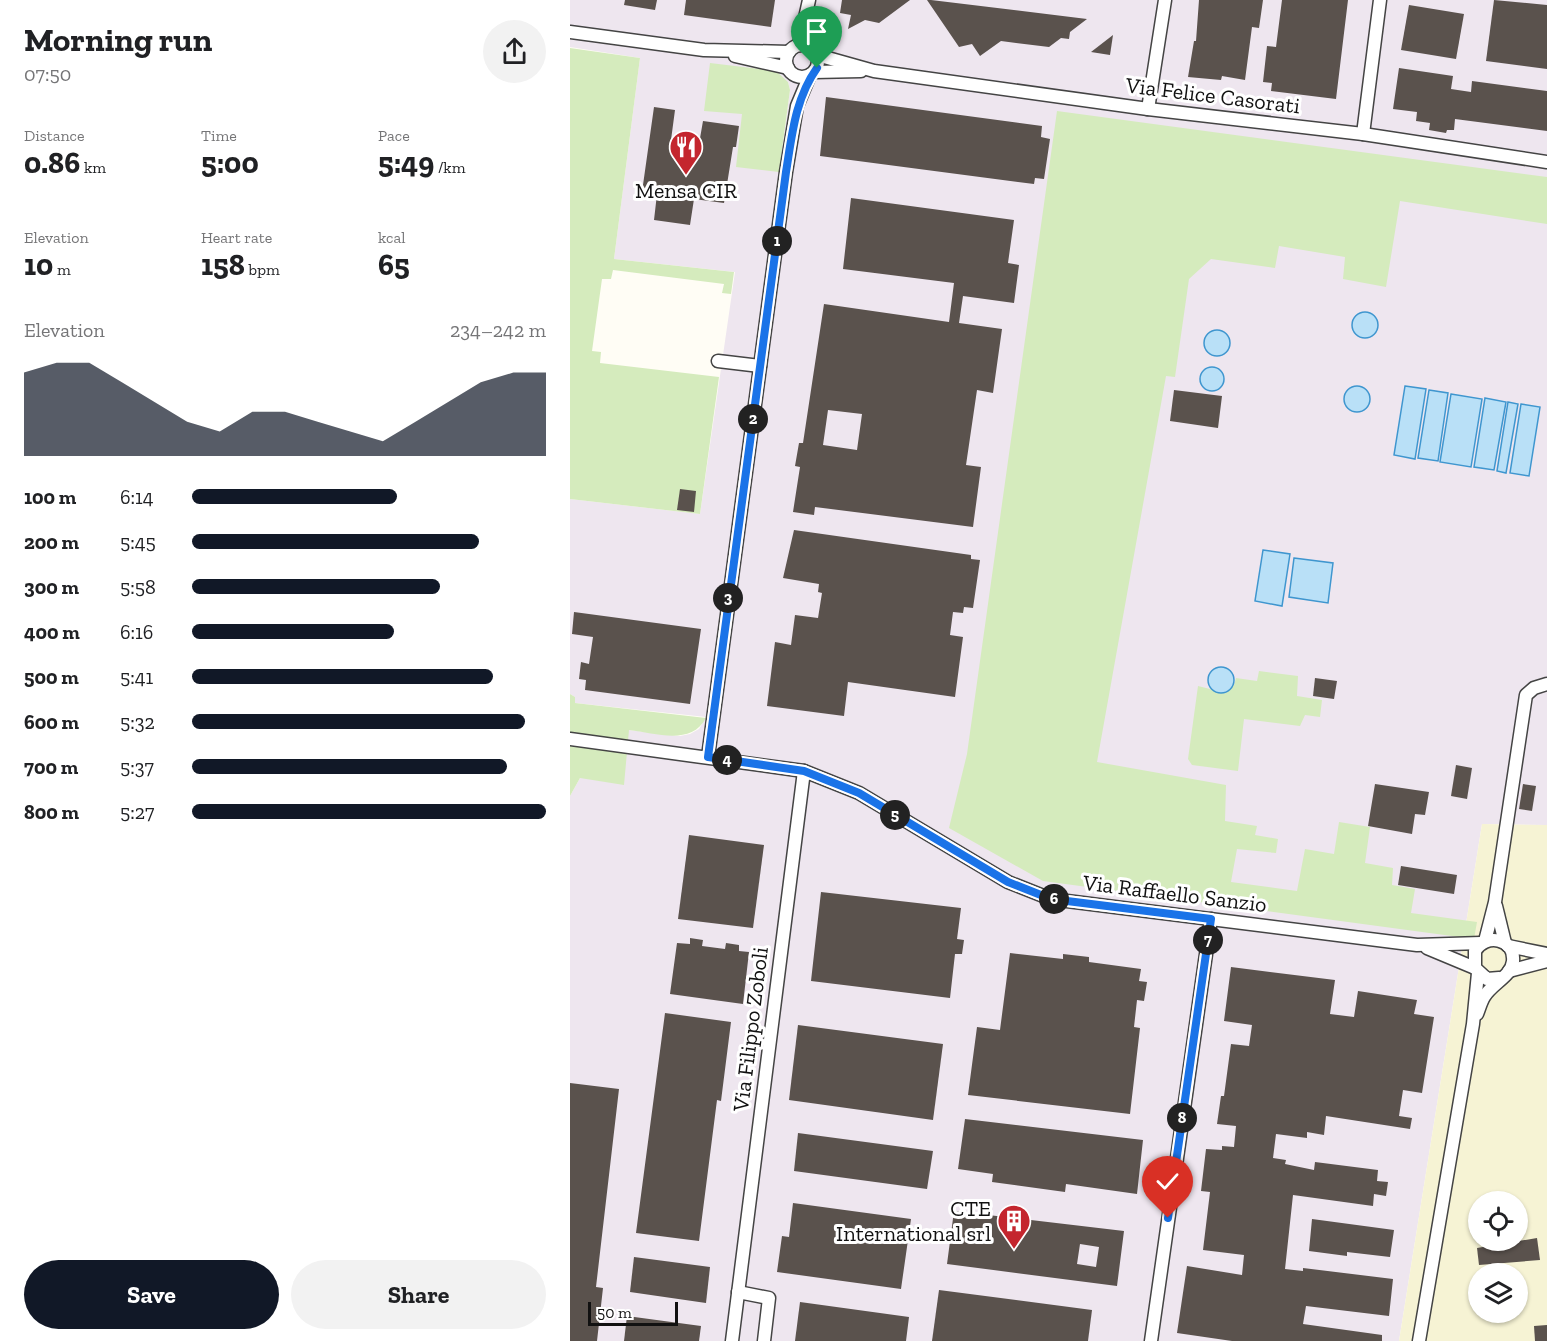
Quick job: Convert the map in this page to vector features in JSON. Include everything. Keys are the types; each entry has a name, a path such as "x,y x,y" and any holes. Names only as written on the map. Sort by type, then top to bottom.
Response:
{"street":[{"path":"797,106 791,71 803,50 809,0"},
{"path":"1148,109 1165,0"},
{"path":"1363,134 1380,0"},
{"name":"Via Felice Casorati","path":"570,32 717,51 791,71 812,74 874,71"},
{"path":"708,757 797,106 818,64 803,50"},
{"name":"Via Felice Casorati","path":"717,51 803,50 874,71 1148,109 1363,134 1547,162"},
{"path":"718,361 760,366"},
{"path":"1419,1341 1473,1024 1476,970 1473,956 1483,942 1495,902 1526,695 1534,687 1547,684"},
{"name":"Via Raffaello Sanzio","path":"570,738 804,771 859,793 1016,886 1051,899 1417,945 1483,942 1495,939 1547,954"},
{"name":"Via Filippo Zoboli","path":"732,1341 804,771"},
{"path":"1473,1024 1484,996 1504,975 1513,960 1506,944 1495,902"},
{"path":"1151,1341 1211,919"},
{"name":"Via Raffaello Sanzio","path":"1417,945 1476,970 1487,979 1547,961"},
{"path":"738,1292 769,1298 764,1341"}],"shaded area":[{"path":"570,0 1547,0 1547,825 1482,824 1399,1341 570,1341 570,796 580,778 629,730 680,736 699,729 706,717 575,703 575,697 570,694 570,499 700,514 735,272 614,259 640,58 570,47","holes":["788,82 790,90 779,172 742,114"]},
{"path":"1482,824 1547,825 1547,1341 1399,1341"}],"green space":[{"path":"570,48 640,58 614,259 734,272 731,294 722,293 724,284 613,270 611,279 602,279 592,351 601,352 600,363 719,377 700,514 570,499"},
{"path":"710,63 776,71 788,82 790,90 779,172 736,167 742,114 704,111"},
{"path":"1057,111 1547,177 1547,224 1400,201 1386,287 1343,279 1345,257 1279,246 1275,268 1211,259 1189,279 1175,377 1166,376 1097,762 1226,785 1225,821 1257,826 1255,835 1278,839 1276,853 1237,849 1231,882 1297,891 1305,849 1334,854 1339,822 1370,827 1365,863 1393,868 1392,885 1415,889 1411,913 1477,922 1474,939 1043,881 949,828 967,754"},
{"path":"1259,671 1298,676 1297,696 1322,700 1320,717 1305,715 1300,726 1244,719 1238,771 1192,765 1188,759 1198,686 1226,693 1234,685 1236,678 1257,681"},
{"path":"570,694 575,697 575,703 706,718 699,727 682,735 661,735 629,730 624,785 580,778 570,796"}],"water":[{"path":"1365,312 1374,316 1378,325 1374,334 1365,338 1356,334 1352,325 1356,316"},
{"path":"1217,330 1226,334 1230,343 1226,352 1217,356 1208,352 1204,343 1208,334"},
{"path":"1212,367 1221,370 1224,379 1221,388 1212,391 1203,388 1200,379 1203,370"},
{"path":"1357,386 1366,390 1370,399 1366,408 1357,412 1348,408 1344,399 1348,390"},
{"path":"1405,386 1426,389 1415,459 1394,455"},
{"path":"1429,390 1448,393 1438,461 1418,458"},
{"path":"1451,394 1482,399 1471,467 1440,462"},
{"path":"1485,398 1506,402 1494,470 1474,467"},
{"path":"1508,402 1518,404 1506,473 1497,471"},
{"path":"1521,404 1540,407 1529,476 1510,473"},
{"path":"1263,550 1290,554 1282,606 1255,601"},
{"path":"1294,558 1333,563 1328,603 1289,597"},
{"path":"1221,667 1230,671 1234,680 1230,689 1221,693 1212,689 1208,680 1212,671"}],"building":[{"path":"625,0 657,0 655,10 624,5"},
{"path":"686,0 775,0 771,27 684,15"},
{"path":"842,0 910,0 879,23 865,20 848,29 851,15 840,13"},
{"path":"927,0 1087,19 1070,32 1069,39 1061,38 1049,47 1001,41 980,56 972,44 959,47"},
{"path":"1199,0 1263,0 1259,28 1252,27 1245,80 1222,76 1221,80 1188,77 1194,41 1196,41"},
{"path":"1282,0 1348,0 1336,99 1271,91 1272,83 1263,82 1267,46 1276,47"},
{"path":"1494,0 1547,5 1547,69 1486,61"},
{"path":"1409,5 1464,14 1456,59 1401,50"},
{"path":"1113,35 1110,55 1091,52"},
{"path":"1399,68 1453,76 1451,89 1471,92 1472,81 1547,91 1547,131 1455,119 1454,130 1447,130 1446,133 1429,130 1430,123 1416,121 1417,112 1393,109"},
{"path":"826,97 1042,126 1041,137 1050,139 1044,179 1035,178 1034,184 820,156"},
{"name":"Mensa CIR","path":"654,107 675,110 671,140 699,144 703,121 739,126 736,147 733,147 724,203 694,199 690,225 654,220 657,194 642,192"},
{"path":"851,198 1014,220 1008,263 1019,265 1014,303 963,296 959,323 1002,329 993,393 977,390 966,465 981,467 973,527 815,507 814,515 793,512 800,467 795,466 799,443 803,443 824,304 949,322 954,283 843,269","holes":["828,410 862,414 857,450 823,445"]},
{"path":"1174,390 1222,396 1218,428 1170,421"},
{"path":"680,489 696,491 694,512 677,510"},
{"path":"794,530 971,555 971,559 980,560 973,608 964,607 963,613 953,612 950,635 963,637 955,697 848,682 844,716 767,706 775,642 791,645 795,615 818,618 822,593 818,592 819,584 783,578"},
{"path":"574,612 701,629 690,704 585,690 586,680 579,679 581,662 589,664 593,637 572,634"},
{"path":"1315,678 1337,681 1334,699 1313,696"},
{"path":"1456,765 1472,768 1467,799 1451,796"},
{"path":"1375,784 1429,792 1425,815 1415,814 1412,834 1368,826"},
{"path":"1523,784 1536,786 1532,811 1519,809"},
{"path":"689,835 764,845 753,928 678,919"},
{"path":"1401,866 1457,875 1454,894 1398,885"},
{"path":"821,892 961,908 957,939 964,940 962,954 955,954 950,998 811,981"},
{"path":"690,938 703,940 702,946 725,949 726,943 739,945 739,951 749,952 743,1004 670,994 677,943 690,944"},
{"path":"1010,953 1063,959 1063,954 1089,957 1089,962 1141,969 1139,981 1147,982 1144,1001 1137,1000 1134,1027 1140,1028 1130,1114 968,1095 977,1027 1000,1030"},
{"path":"1231,967 1335,980 1330,1014 1354,1017 1358,991 1417,1000 1414,1014 1434,1017 1422,1093 1403,1090 1399,1116 1412,1118 1410,1129 1326,1116 1324,1135 1307,1132 1307,1138 1276,1134 1273,1158 1286,1160 1285,1164 1314,1170 1315,1162 1378,1170 1377,1181 1388,1182 1386,1196 1374,1194 1373,1206 1293,1195 1285,1269 1303,1271 1303,1268 1393,1279 1389,1316 1306,1306 1303,1324 1382,1335 1382,1341 1232,1341 1177,1333 1187,1266 1242,1275 1244,1255 1203,1250 1210,1192 1201,1191 1206,1149 1222,1150 1222,1146 1234,1147 1236,1126 1217,1124 1221,1096 1224,1096 1231,1044 1249,1046 1252,1025 1224,1021"},
{"path":"665,1013 731,1022 721,1101 717,1100 699,1241 636,1233"},
{"path":"798,1025 943,1044 933,1120 789,1100"},
{"path":"570,1083 619,1089 596,1287 603,1288 597,1341 570,1341"},
{"path":"965,1119 1143,1140 1137,1194 1066,1184 1065,1192 992,1182 993,1174 958,1169"},
{"path":"798,1133 933,1151 927,1189 794,1171"},
{"path":"793,1203 911,1219 901,1289 777,1272 782,1236 789,1237"},
{"name":"CTE International srl","path":"954,1211 1124,1231 1117,1286 947,1264","holes":["1080,1244 1099,1247 1096,1267 1077,1264"]},
{"path":"1312,1219 1394,1230 1390,1257 1347,1252 1347,1256 1309,1251"},
{"path":"1537,1238 1540,1260 1479,1263 1477,1251 1528,1251 1528,1240"},
{"path":"634,1257 710,1267 706,1303 630,1292"},
{"path":"939,1290 1092,1310 1088,1341 932,1341"},
{"path":"800,1302 909,1317 906,1341 795,1341"},
{"path":"627,1316 701,1326 699,1341 624,1341"},
{"path":"1547,1325 1547,1341 1535,1341 1534,1326"}],"place":[{"name":"Mensa CIR","path":"686,176"},
{"name":"CTE International srl","path":"1014,1250"}],"route":[{"path":"817,68 810,75 797,106 786,172 708,757 804,771 859,793 1008,882 1051,899 1211,919 1168,1218"}]}
